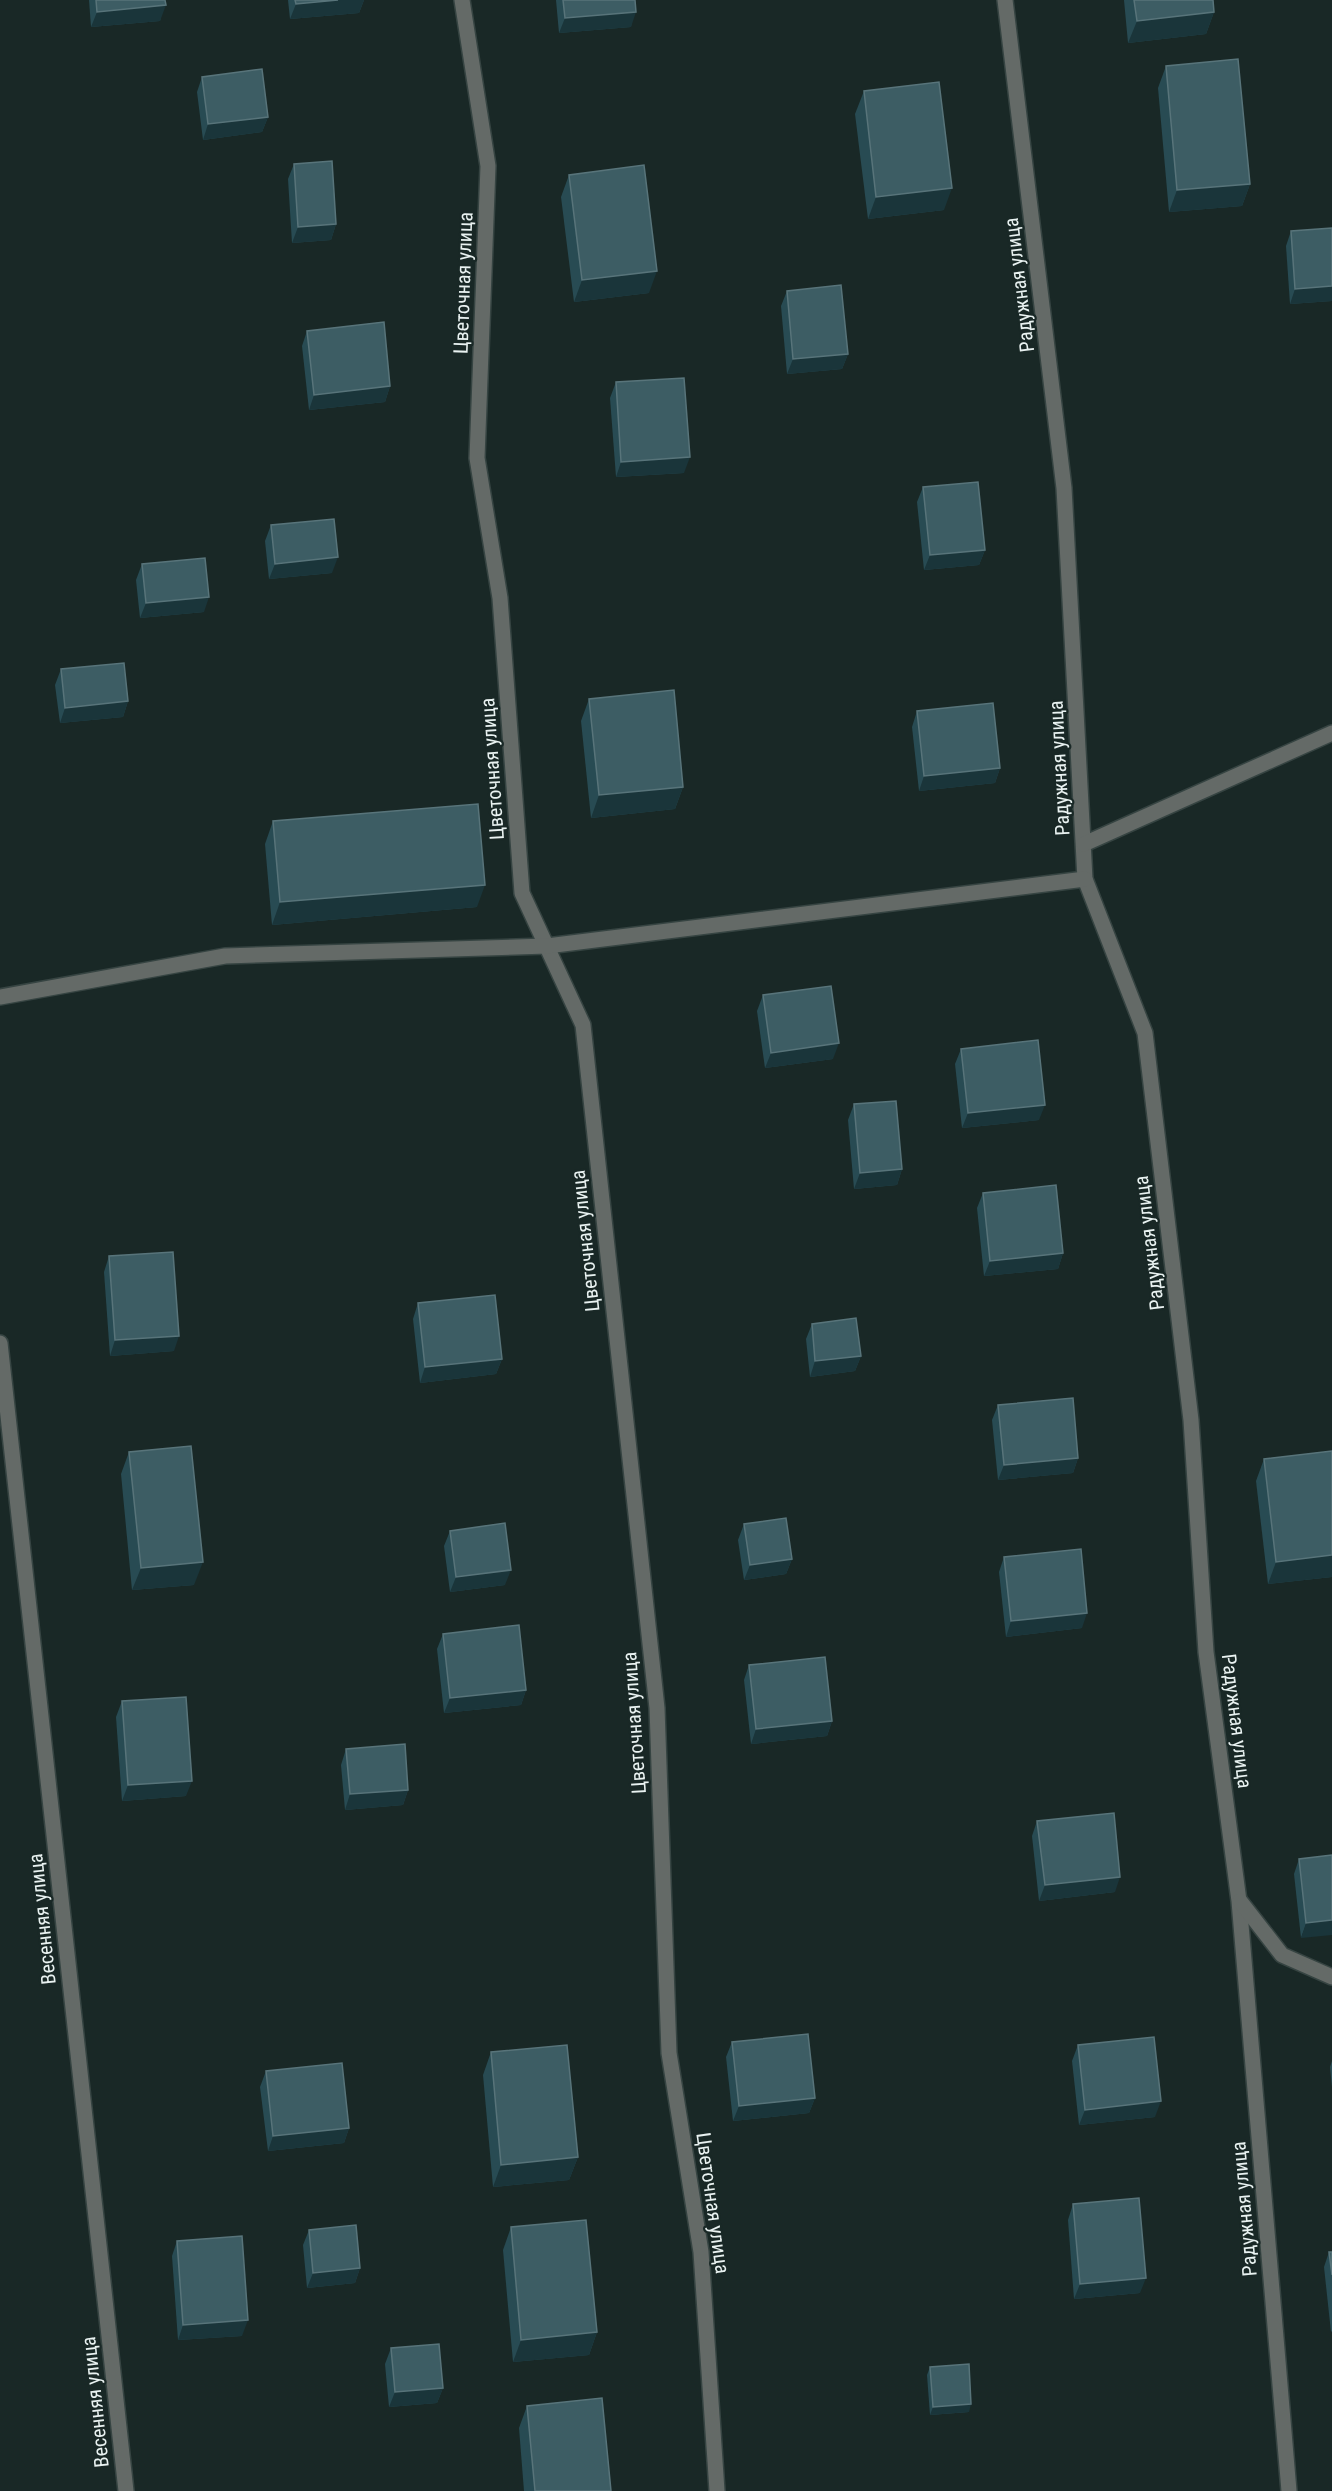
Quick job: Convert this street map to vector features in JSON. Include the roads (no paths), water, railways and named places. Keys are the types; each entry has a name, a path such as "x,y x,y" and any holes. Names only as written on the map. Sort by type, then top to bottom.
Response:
{"street":[{"name":"Цветочная улица","path":"462,0 488,166 477,458 500,598 522,893 583,1025 657,1708 669,2053 701,2252 717,2491"},
{"name":"Радужная улица","path":"1005,0 1064,488 1085,879 1145,1033 1191,1420 1206,1652 1239,1901 1289,2491"},
{"path":"1084,844 1332,733"},
{"path":"0,997 225,956 548,946 1085,879"},
{"name":"Весенняя улица","path":"0,1343 126,2491"},
{"path":"1239,1901 1282,1955 1332,1977"}]}
